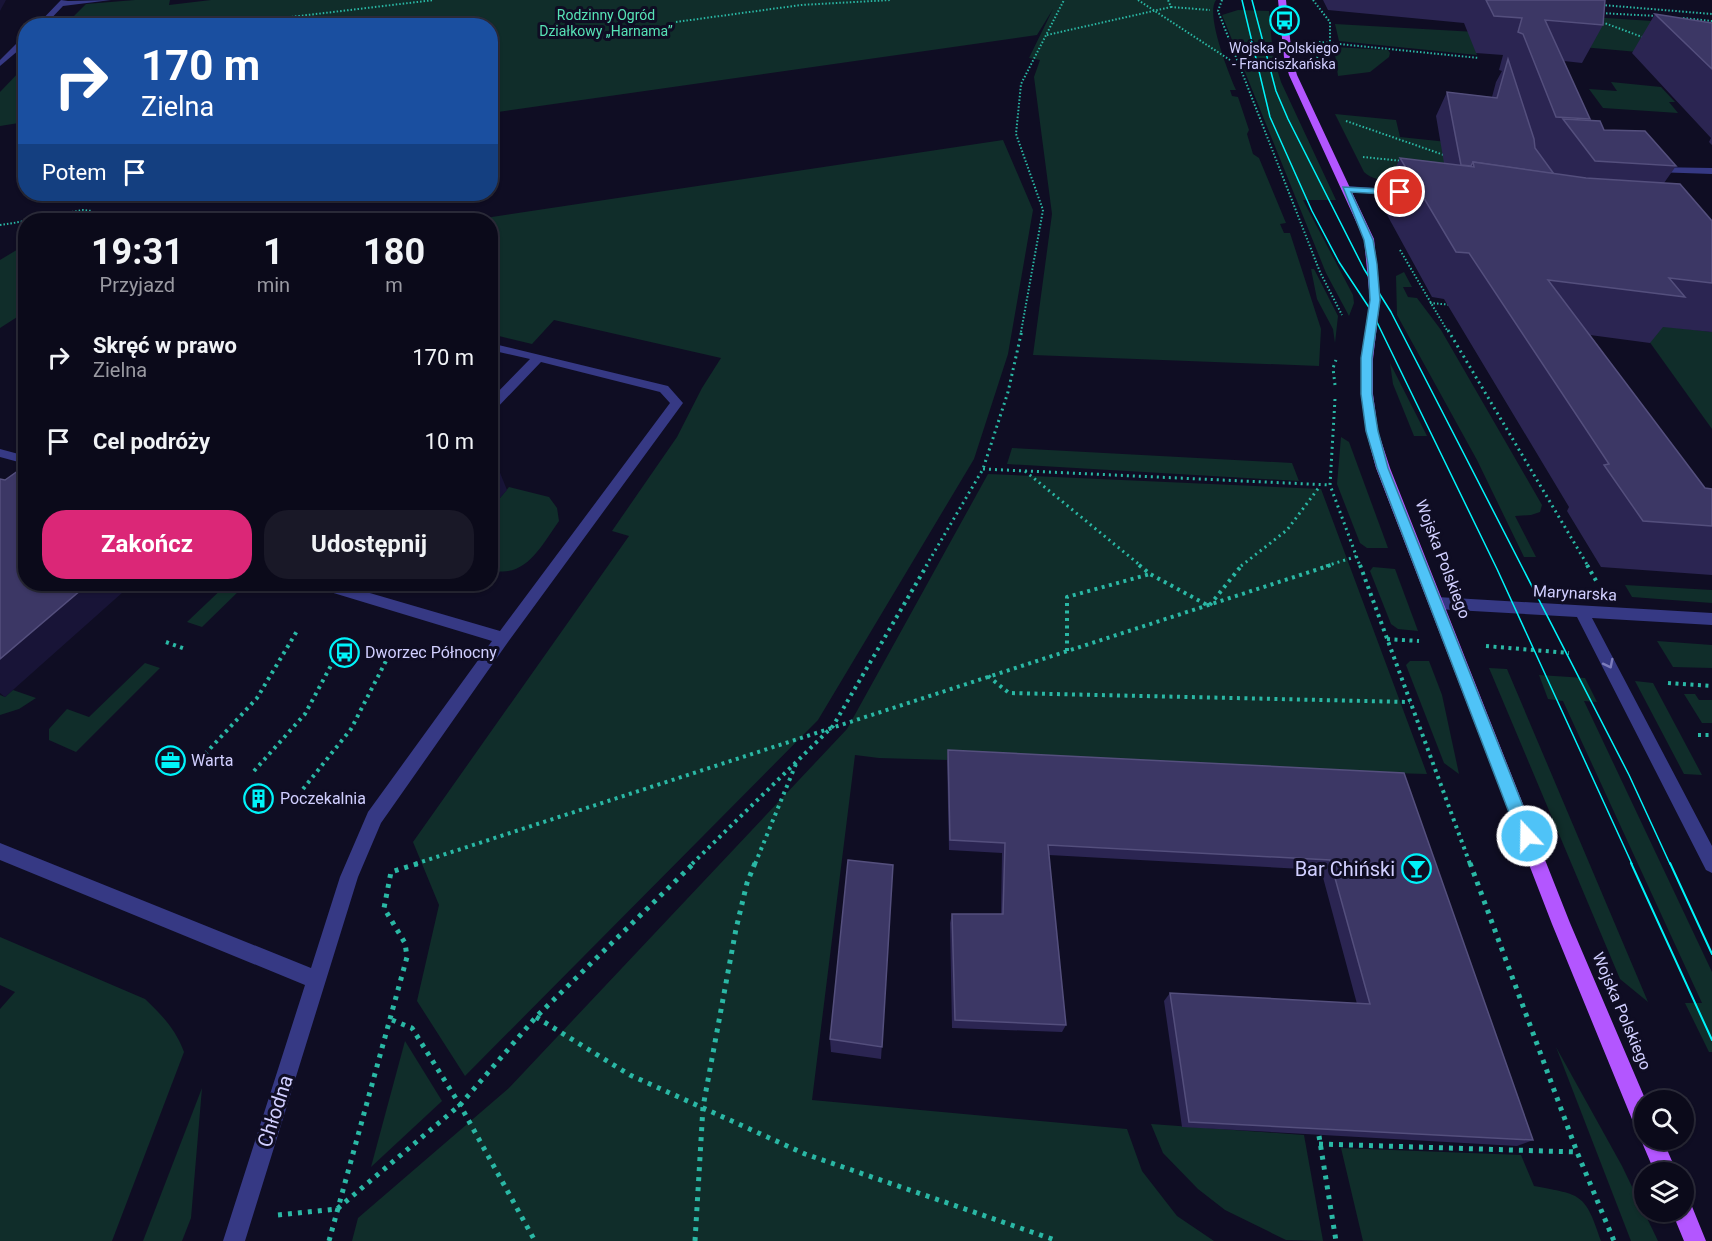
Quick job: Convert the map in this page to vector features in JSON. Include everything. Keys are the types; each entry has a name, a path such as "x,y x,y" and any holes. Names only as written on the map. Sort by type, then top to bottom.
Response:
{"main road":[{"name":"Wojska Polskiego","path":"1282,0 1288,57 1293,75 1368,240 1375,300 1366,358 1367,394 1372,431 1383,468 1561,924 1634,1097"},
{"path":"1687,1222 1695,1241"}],"street":[{"path":"47,18 63,2 107,0"},
{"path":"0,64 18,47"},
{"path":"1644,168 1712,171"},
{"path":"1346,189 1416,195"},
{"path":"498,348 538,358 498,400"},
{"name":"Chłodna","path":"234,1241 349,877 374,818 503,638 677,403 664,389 538,358"},
{"path":"0,453 18,458"},
{"path":"346,591 503,638"},
{"name":"Marynarska","path":"1437,603 1712,619"},
{"path":"1582,612 1712,864"},
{"path":"0,851 317,980"}],"path":[{"path":"277,18 434,0"},
{"path":"676,22 801,5 891,0"},
{"path":"241,1219 337,1209 460,1105 536,1017 832,726 983,469 1008,392 1027,307 1043,210 1016,134 1021,84 1064,0"},
{"path":"1138,0 1230,60"},
{"path":"1168,0 1171,7"},
{"path":"1222,0 1218,11 1320,272 1341,311 1344,322"},
{"path":"1313,0 1330,18 1332,27 1330,44"},
{"path":"1596,4 1712,14"},
{"path":"1046,35 1171,7 1210,10"},
{"path":"1590,13 1665,17"},
{"path":"1590,17 1646,39"},
{"path":"1675,18 1712,21"},
{"path":"1318,42 1479,58"},
{"path":"1321,49 1330,44"},
{"path":"1338,118 1448,157"},
{"path":"1362,157 1407,162"},
{"path":"67,213 83,210 92,213"},
{"path":"0,225 18,222"},
{"path":"1399,247 1430,303 1594,576"},
{"path":"1430,303 1458,305"},
{"path":"1336,360 1333,368 1335,408 1330,485 1577,1152 1614,1241"},
{"path":"983,469 1330,485"},
{"path":"1025,471 1150,574 1209,606"},
{"path":"1209,606 1242,565 1287,530 1320,486"},
{"path":"329,1241 392,1020 407,957 405,943 384,908 391,872 1358,556"},
{"path":"1067,651 1067,597 1150,574"},
{"path":"205,754 257,698 297,631"},
{"path":"166,642 185,649"},
{"path":"254,771 304,714 342,645"},
{"path":"303,789 351,729 387,659"},
{"path":"988,676 1010,693 1410,702"},
{"path":"1668,683 1712,686"},
{"path":"1698,735 1712,735"},
{"path":"695,1241 703,1107 747,883 796,763"},
{"path":"536,1017 630,1075 805,1154 1058,1241"},
{"path":"392,1020 412,1028 460,1105 535,1241"},
{"path":"1319,1136 1336,1241"},
{"path":"1319,1144 1577,1152"}],"green space":[{"name":"Rodzinny Ogród Działkowy „Harnama”","path":"135,0 170,0 169,5 211,0 1216,0 1213,7 1216,30 1236,90 1230,90 1232,96 1238,97 1249,130 1247,134 1253,154 1259,158 1286,223 1280,224 1284,233 1290,233 1321,329 1319,366 1033,355 1052,214 1034,77 1040,60 1029,58 1053,9 1037,35 498,112 498,18 72,18 86,4"},
{"path":"1238,10 1269,11 1273,56 1281,82 1336,200 1303,200 1353,295 1354,303 1349,316 1326,273 1222,15"},
{"path":"1576,16 1652,21 1693,57 1471,37 1477,55 1339,41 1335,24 1511,34"},
{"path":"1334,47 1388,50 1390,53 1389,57 1370,72 1338,76"},
{"path":"18,73 18,123 0,126 0,92"},
{"path":"1611,82 1661,87 1675,102 1669,102 1678,113 1603,108 1589,89 1617,91"},
{"path":"1335,114 1396,120 1400,137 1476,145 1470,169 1415,180 1385,181 1373,178 1364,172"},
{"path":"1003,140 1033,210 1008,354 974,459 818,720 465,1076 417,1001 439,905 413,842 629,536 612,531 677,437 702,388 721,358 554,320 532,344 498,336 498,216"},
{"path":"18,249 18,316 0,328 0,260"},
{"path":"1311,269 1314,269 1338,316 1335,343 1333,329 1317,299"},
{"path":"1404,272 1412,287 1403,287 1408,297 1417,298 1441,330 1542,505 1540,512 1515,516 1536,557 1524,557 1477,460 1397,315 1396,276"},
{"path":"1636,323 1712,332 1712,429"},
{"path":"1390,363 1427,436 1414,436 1393,384"},
{"path":"1341,437 1349,442 1388,548 1367,548 1360,543 1337,484"},
{"path":"1012,448 1292,463 1299,481 1007,464"},
{"path":"988,474 1321,489 1427,774 879,758 855,755 812,1100 1127,1129 1142,1171 1177,1216 1214,1241 352,1241 358,1218 509,1088 847,729"},
{"path":"509,487 549,497 557,508 559,521 531,558 514,570 503,572 498,571 498,500"},
{"path":"1373,567 1395,569 1418,631 1398,629 1391,624 1370,571"},
{"path":"1625,585 1712,590 1712,603 1632,597"},
{"path":"220,591 239,591 202,627 187,622"},
{"path":"1657,641 1712,645 1712,668 1673,667"},
{"path":"1410,661 1429,661 1442,695 1459,774 1444,763 1406,665"},
{"path":"145,663 160,668 76,752 49,740 49,729 67,709 89,717"},
{"path":"1489,668 1507,669 1648,1002 1620,979"},
{"path":"1539,675 1585,678 1597,702 1584,701 1712,972 1712,1052 1709,1052 1685,1003 1702,1003 1563,701 1548,699"},
{"path":"1635,681 1653,683 1702,775 1684,774"},
{"path":"13,690 36,698 19,709 0,715 0,695 5,697"},
{"path":"1684,694 1695,694 1699,700 1712,700 1712,723 1702,723"},
{"path":"0,937 145,999 168,1023 184,1052 112,1241 0,1241 0,1009 15,992 0,985"},
{"path":"405,1041 442,1101 371,1167"},
{"path":"1556,1047 1634,1191 1634,1222 1649,1222 1658,1241 1631,1241"},
{"path":"202,1088 191,1218 182,1241 143,1241"},
{"path":"1151,1124 1304,1135 1323,1241 1286,1240 1225,1210 1198,1189 1163,1153"},
{"path":"1341,1148 1521,1155 1534,1186 1562,1192 1580,1199 1591,1213 1601,1241 1363,1241"}],"building":[{"path":"1486,0 1605,0 1603,25 1545,20 1590,119 1556,117 1523,34 1518,32 1522,18 1494,16"},
{"path":"1655,14 1712,23 1712,69"},
{"path":"1508,59 1535,148 1554,174 1473,162 1471,166 1461,165 1447,92 1497,98"},
{"path":"1563,119 1600,121 1604,130 1645,131 1676,166 1595,161"},
{"path":"1400,158 1474,167 1473,162 1586,178 1680,184 1712,221 1712,283 1669,278 1685,297 1548,280 1705,488 1712,489 1712,526 1643,521 1604,465 1609,464 1469,253 1456,252"},
{"path":"18,471 18,591 80,591 0,659 0,479 5,480"},
{"path":"948,750 1404,773 1533,1140 1189,1122 1170,993 1370,1004 1330,860 1048,845 1066,1025 955,1020 952,914 1003,914 1005,843 950,840"},
{"path":"848,860 893,865 882,1047 830,1039"}],"tram line":[{"path":"1242,0 1270,117 1312,211 1339,262 1372,312 1497,569 1632,864"},
{"path":"1252,0 1276,91 1288,119 1364,269 1391,312 1629,775 1670,864"},
{"path":"1631,863 1712,1040"},
{"path":"1670,863 1712,954"}],"place":[{"name":"Wojska Polskiego - Franciszkańska","path":"1284,21"},
{"name":"Dworzec Północny","path":"344,652"},
{"name":"Warta","path":"170,760"},
{"name":"Poczekalnia","path":"259,798"},
{"name":"Bar Chiński","path":"1416,869"}],"route":[{"path":"1400,192 1346,189 1371,252 1375,300 1366,358 1367,394 1372,431 1383,468 1527,836"}]}
